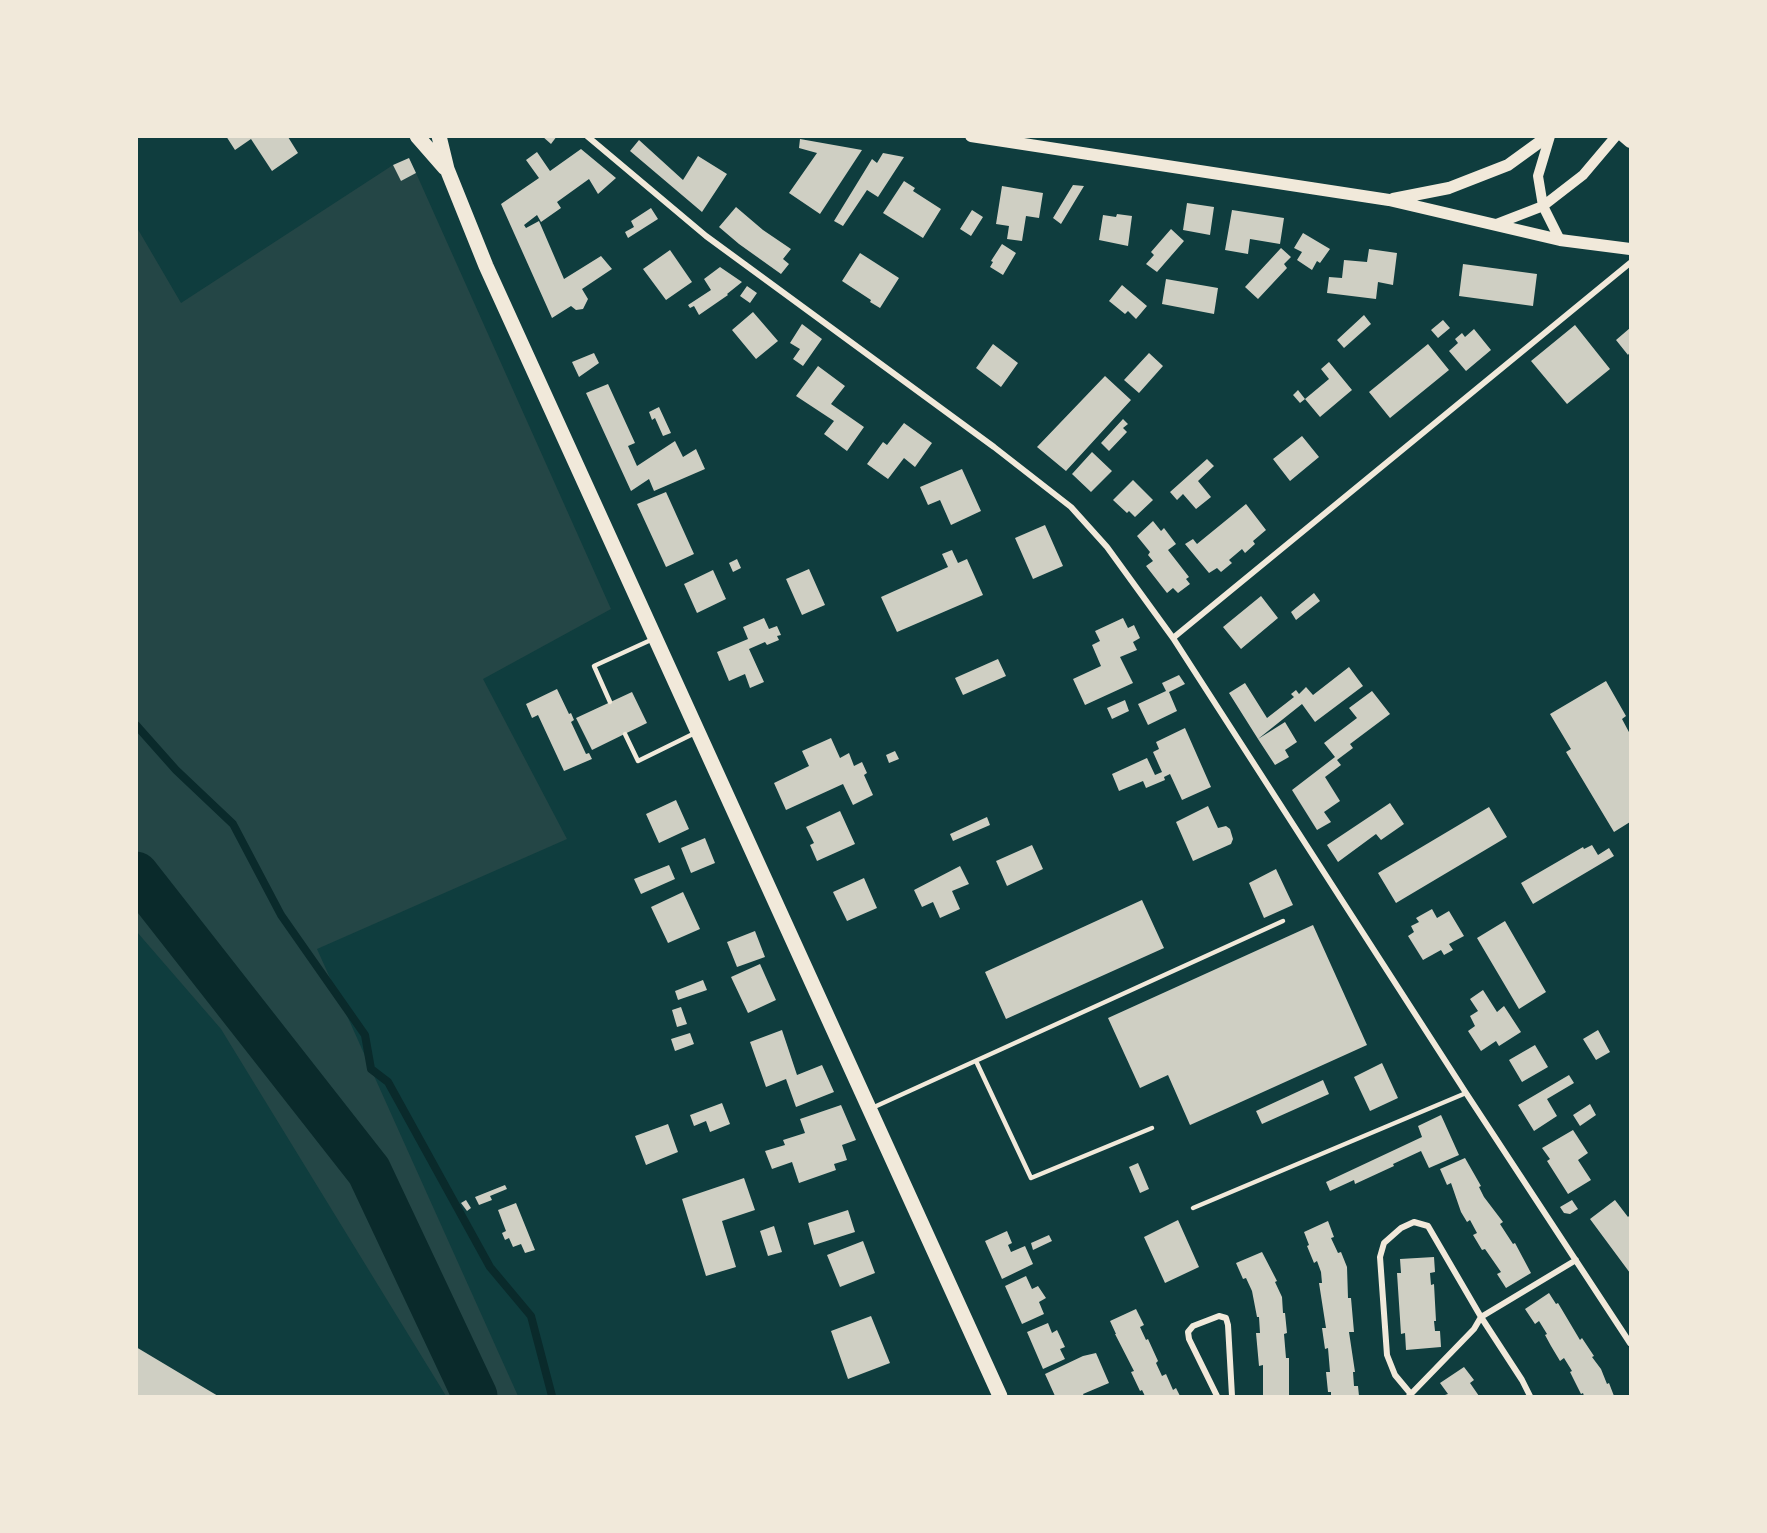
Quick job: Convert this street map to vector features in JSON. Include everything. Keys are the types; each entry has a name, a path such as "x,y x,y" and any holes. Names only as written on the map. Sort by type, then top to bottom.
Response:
{"main road":[{"path":"417,136 447,169"},
{"path":"439,136 447,169 491,277 1000,1396"},
{"path":"971,136 1389,200 1560,240 1630,249"},
{"path":"1389,200 1449,188 1508,165 1549,136"},
{"path":"1623,136 1630,142"}],"street":[{"path":"587,136 706,236 1071,507 1107,547 1173,638 1466,1093 1630,1342"},
{"path":"1549,136 1538,176 1543,206 1560,240"},
{"path":"1494,225 1543,206 1582,175 1616,136"},
{"path":"1173,638 1630,263"},
{"path":"1530,1396 1522,1380 1481,1317 1428,1227 1414,1222 1401,1228 1384,1243 1380,1257 1387,1355 1395,1375 1409,1395 1474,1329 1481,1317 1576,1260"},
{"path":"1217,1396 1189,1339 1188,1332 1193,1326 1219,1316 1226,1318 1228,1325 1232,1396"}],"lane":[{"path":"610,702 594,666 655,638"},
{"path":"625,734 638,761 699,732"},
{"path":"870,1109 1283,921"},
{"path":"976,1061 1031,1178 1152,1128"},
{"path":"1193,1208 1466,1093"}],"shaded area":[{"path":"393,165 401,181 416,173 611,609 483,679 567,839 317,949 518,1396 446,1396 221,1029 137,932 136,226 181,303"}],"building":[{"path":"226,136 285,136 298,153 272,171 251,139 235,150"},
{"path":"542,136 557,136 551,144"},
{"path":"800,139 862,150 820,214 789,193 817,153 799,148"},
{"path":"639,140 683,180 698,156 727,174 702,212 630,151"},
{"path":"581,149 616,178 598,194 589,179 557,202 561,208 541,222 537,215 524,225 526,228 539,221 564,279 601,256 612,269 582,289 588,299 583,309 576,310 571,306 552,318 501,204 539,178 526,160 537,152 550,171"},
{"path":"883,153 904,157 878,197 867,190 843,226 834,221 872,159 877,163"},
{"path":"409,158 416,173 401,181 393,165"},
{"path":"904,181 915,188 913,191 941,209 923,238 883,213"},
{"path":"1073,185 1084,186 1061,224 1053,218"},
{"path":"1002,186 1043,193 1039,218 1026,216 1022,241 1007,239 1009,226 996,224"},
{"path":"1187,203 1214,207 1210,235 1183,230"},
{"path":"736,207 763,230 791,249 783,259 789,264 781,274 719,227"},
{"path":"651,208 658,219 628,238 625,232 634,227 631,221"},
{"path":"972,210 983,217 971,236 960,229"},
{"path":"1232,210 1284,218 1280,244 1250,239 1248,254 1225,250"},
{"path":"1117,214 1132,216 1128,246 1099,240 1103,215 1116,217"},
{"path":"1171,229 1184,241 1157,272 1146,264 1154,255 1151,252"},
{"path":"1303,233 1330,249 1320,263 1317,261 1312,270 1297,260 1302,252 1294,248"},
{"path":"1002,244 1016,253 1003,275 990,267 993,262 991,261"},
{"path":"1281,248 1291,257 1284,264 1287,268 1258,299 1245,287"},
{"path":"1369,249 1397,253 1393,285 1378,282 1376,299 1327,293 1329,277 1342,278 1344,260 1367,262"},
{"path":"670,250 692,282 666,300 643,269"},
{"path":"860,253 899,278 880,308 842,281"},
{"path":"1463,264 1537,274 1533,306 1459,296"},
{"path":"720,267 742,282 699,315 694,306 690,308 688,305 711,290 704,279"},
{"path":"1166,279 1218,288 1214,314 1162,304"},
{"path":"1122,285 1147,306 1136,319 1128,311 1125,314 1109,301"},
{"path":"747,286 757,293 750,303 740,296"},
{"path":"753,312 778,341 756,359 732,330"},
{"path":"1364,315 1371,324 1344,348 1337,340"},
{"path":"1443,320 1450,328 1438,338 1431,330"},
{"path":"802,324 822,339 803,366 793,359 800,349 790,343"},
{"path":"1575,325 1610,369 1567,404 1531,361"},
{"path":"1630,328 1630,352 1628,355 1616,340"},
{"path":"1474,329 1491,350 1466,371 1449,351 1458,343 1455,339 1462,333 1465,337"},
{"path":"993,344 1018,363 1001,387 976,368"},
{"path":"1428,344 1449,370 1390,418 1369,392"},
{"path":"594,353 599,363 579,377 572,362"},
{"path":"1149,353 1163,366 1139,393 1124,380"},
{"path":"1329,362 1352,390 1320,417 1305,399 1329,379 1321,369"},
{"path":"818,366 845,386 831,404 864,427 847,451 824,434 834,421 796,396"},
{"path":"1105,376 1131,400 1066,471 1037,447"},
{"path":"608,384 635,443 628,446 637,466 675,441 683,457 696,449 705,469 654,491 649,479 631,491 586,393"},
{"path":"1298,390 1305,399 1300,403 1293,395"},
{"path":"659,407 671,433 663,436 655,418 652,420 649,412"},
{"path":"1123,419 1128,424 1123,428 1127,432 1109,451 1101,443"},
{"path":"904,423 932,443 915,467 904,458 888,479 867,464 883,442 887,445"},
{"path":"1302,436 1319,457 1290,481 1273,459"},
{"path":"1092,452 1112,471 1091,492 1072,474"},
{"path":"1207,459 1214,466 1198,481 1211,497 1196,509 1183,494 1177,500 1170,492"},
{"path":"962,469 981,511 951,525 940,500 928,505 920,487"},
{"path":"1133,480 1153,500 1135,517 1113,500"},
{"path":"666,492 694,554 666,567 637,504"},
{"path":"1246,504 1266,530 1253,541 1255,544 1245,553 1242,549 1229,560 1232,563 1221,572 1217,568 1209,573 1185,544 1193,539 1197,544"},
{"path":"1153,521 1161,531 1164,528 1176,544 1168,550 1189,577 1186,579 1190,584 1178,593 1173,588 1167,593 1146,566 1153,561 1148,555 1150,552 1137,536"},
{"path":"1045,525 1063,566 1033,579 1015,538"},
{"path":"952,550 958,563 967,559 983,595 897,632 881,597 948,567 942,554"},
{"path":"737,559 741,568 733,572 729,563"},
{"path":"809,569 825,605 802,615 786,579"},
{"path":"713,570 726,599 697,613 684,584"},
{"path":"1314,593 1320,601 1296,620 1291,612"},
{"path":"1261,596 1278,618 1241,649 1223,627"},
{"path":"764,618 769,629 777,626 781,635 777,636 779,640 767,645 765,642 749,649 764,682 750,688 745,674 729,681 717,652 748,639 743,627"},
{"path":"1123,618 1128,628 1134,625 1140,638 1133,642 1137,650 1120,657 1133,683 1085,705 1073,679 1101,666 1092,645 1100,641 1095,631"},
{"path":"998,659 1006,676 963,695 955,678"},
{"path":"1349,667 1363,686 1315,722 1302,704 1258,739 1229,693 1245,683 1267,718 1294,697 1291,694 1296,690 1299,694 1306,687 1313,695"},
{"path":"1179,675 1185,684 1169,692 1177,711 1148,725 1138,704 1166,691 1162,683"},
{"path":"1606,681 1626,716 1622,719 1630,734 1630,822 1614,832 1566,752 1571,749 1550,714"},
{"path":"557,689 569,714 571,713 574,720 571,722 586,754 589,753 592,759 564,771 538,715 532,718 526,704"},
{"path":"1372,691 1390,714 1350,744 1353,748 1337,760 1341,765 1325,777 1340,801 1324,812 1331,822 1317,830 1292,790 1335,757 1324,743 1357,718 1349,708"},
{"path":"632,692 647,723 592,750 576,718"},
{"path":"1125,700 1129,711 1112,719 1107,708"},
{"path":"1285,722 1297,742 1285,750 1289,757 1275,765 1258,739"},
{"path":"1185,728 1211,787 1182,800 1170,774 1164,777 1165,780 1146,788 1143,781 1119,791 1112,774 1147,758 1155,775 1162,772 1153,752 1159,749 1156,742"},
{"path":"831,738 840,758 849,753 854,766 862,762 867,773 864,775 873,795 853,805 843,784 786,810 774,783 809,766 802,751"},
{"path":"895,751 899,759 889,763 886,755"},
{"path":"676,800 689,829 659,843 646,814"},
{"path":"1390,803 1404,824 1381,840 1376,834 1338,862 1327,845"},
{"path":"1208,806 1218,828 1226,826 1230,829 1233,839 1231,844 1193,861 1176,822"},
{"path":"1489,807 1507,837 1396,903 1378,873"},
{"path":"840,811 855,844 817,861 810,845 814,843 806,827"},
{"path":"987,817 990,825 953,841 950,834"},
{"path":"705,838 715,863 691,873 681,848"},
{"path":"1032,845 1043,869 1007,886 996,861"},
{"path":"1592,845 1598,855 1609,848 1614,856 1533,904 1521,883 1583,847 1584,849"},
{"path":"669,865 675,879 641,894 634,879"},
{"path":"960,866 969,884 952,891 960,909 940,918 933,902 922,907 914,890"},
{"path":"1276,869 1293,905 1264,918 1249,883"},
{"path":"864,878 877,908 847,921 833,892"},
{"path":"683,892 700,929 668,943 651,907"},
{"path":"1142,900 1164,948 1006,1019 985,972"},
{"path":"1432,909 1437,918 1449,911 1464,936 1449,944 1453,950 1444,955 1441,950 1423,960 1408,936 1414,932 1411,926 1419,922 1416,918"},
{"path":"1505,921 1546,992 1519,1009 1477,938"},
{"path":"1313,925 1367,1045 1190,1125 1168,1075 1140,1088 1108,1018"},
{"path":"755,931 765,957 737,967 727,942"},
{"path":"760,964 776,1000 748,1013 731,977"},
{"path":"703,980 707,990 678,1000 675,991"},
{"path":"1483,990 1497,1012 1504,1006 1521,1032 1499,1046 1496,1041 1481,1051 1468,1031 1475,1026 1470,1016 1478,1011 1470,999"},
{"path":"681,1007 687,1024 677,1027 672,1010"},
{"path":"782,1030 797,1075 822,1065 834,1092 796,1107 786,1079 766,1087 750,1042"},
{"path":"1598,1030 1610,1052 1596,1060 1583,1039"},
{"path":"690,1033 694,1044 675,1051 671,1039"},
{"path":"1535,1045 1548,1067 1522,1082 1509,1060"},
{"path":"1382,1063 1398,1098 1370,1111 1354,1077"},
{"path":"1569,1075 1574,1083 1547,1099 1557,1116 1534,1131 1518,1105"},
{"path":"1323,1080 1329,1094 1262,1124 1256,1111"},
{"path":"722,1103 730,1124 710,1132 706,1121 694,1126 690,1115"},
{"path":"1590,1104 1596,1115 1580,1126 1573,1115"},
{"path":"841,1105 856,1140 842,1145 847,1160 834,1164 836,1170 799,1183 792,1162 772,1169 765,1151 785,1145 783,1140 805,1133 800,1119"},
{"path":"1441,1115 1459,1155 1429,1168 1421,1151 1355,1184 1354,1180 1330,1191 1326,1182 1422,1137 1418,1126"},
{"path":"668,1124 678,1152 646,1165 635,1136"},
{"path":"1573,1130 1588,1153 1578,1160 1591,1180 1568,1194 1547,1161 1550,1159 1542,1148"},
{"path":"1465,1158 1481,1186 1479,1187 1484,1197 1503,1222 1500,1224 1513,1244 1515,1243 1531,1273 1506,1288 1497,1274 1501,1272 1485,1249 1482,1250 1473,1235 1477,1233 1470,1220 1467,1222 1461,1212 1451,1183 1447,1185 1440,1169"},
{"path":"1138,1163 1149,1189 1140,1193 1129,1167"},
{"path":"744,1178 755,1210 722,1221 736,1267 706,1276 682,1199"},
{"path":"505,1185 507,1189 490,1196 492,1200 479,1205 475,1197"},
{"path":"466,1200 471,1208 467,1211 461,1203"},
{"path":"1572,1200 1578,1209 1570,1214 1564,1213 1560,1207"},
{"path":"1615,1200 1628,1217 1630,1215 1630,1273 1590,1219"},
{"path":"516,1203 535,1250 525,1253 521,1244 513,1247 509,1238 505,1240 502,1233 506,1231 498,1210"},
{"path":"848,1210 855,1232 814,1245 808,1223"},
{"path":"1178,1220 1199,1267 1165,1283 1144,1237"},
{"path":"1328,1221 1334,1237 1331,1238 1338,1253 1341,1252 1347,1267 1348,1298 1351,1298 1354,1332 1349,1332 1355,1372 1353,1372 1354,1386 1358,1386 1359,1396 1331,1396 1331,1392 1328,1392 1326,1372 1330,1372 1328,1348 1325,1349 1322,1328 1326,1328 1319,1283 1322,1283 1321,1272 1317,1261 1314,1263 1304,1232"},
{"path":"774,1226 782,1252 768,1256 760,1231"},
{"path":"1007,1231 1012,1243 1008,1245 1011,1252 1025,1246 1033,1264 1002,1279 985,1241"},
{"path":"1049,1235 1052,1241 1033,1250 1031,1243"},
{"path":"863,1241 875,1273 840,1287 827,1255"},
{"path":"1262,1252 1277,1281 1275,1282 1282,1297 1283,1313 1285,1313 1287,1333 1284,1334 1286,1358 1289,1358 1289,1396 1263,1396 1263,1365 1259,1366 1256,1333 1260,1333 1259,1317 1257,1317 1252,1291 1246,1278 1243,1279 1236,1263"},
{"path":"1434,1257 1435,1272 1430,1273 1431,1285 1434,1284 1435,1331 1440,1331 1441,1347 1406,1350 1405,1333 1401,1334 1397,1273 1401,1273 1400,1259"},
{"path":"1026,1276 1032,1289 1038,1286 1046,1298 1039,1302 1044,1314 1022,1324 1005,1286"},
{"path":"1549,1293 1556,1304 1558,1303 1580,1340 1582,1338 1594,1356 1592,1357 1601,1369 1607,1384 1609,1383 1614,1396 1584,1396 1583,1393 1581,1394 1564,1358 1560,1361 1539,1321 1535,1324 1525,1309"},
{"path":"1136,1309 1144,1325 1140,1327 1158,1361 1156,1363 1162,1376 1166,1374 1173,1390 1176,1388 1180,1396 1145,1396 1142,1390 1140,1391 1131,1372 1134,1371 1110,1321"},
{"path":"871,1316 890,1363 848,1379 831,1331"},
{"path":"1048,1323 1052,1333 1057,1330 1065,1347 1060,1349 1065,1359 1043,1369 1027,1332"},
{"path":"136,1347 218,1396 136,1396"},
{"path":"1096,1353 1109,1383 1083,1394 1084,1396 1055,1396 1045,1374 1083,1356"},
{"path":"1464,1367 1474,1380 1470,1383 1479,1396 1445,1395 1448,1394 1440,1383"}],"waterway":[{"path":"136,725 176,770 233,824 281,915 365,1035 371,1069 388,1082 490,1267 531,1316 552,1396"},
{"path":"136,874 369,1171 475,1396"}]}
